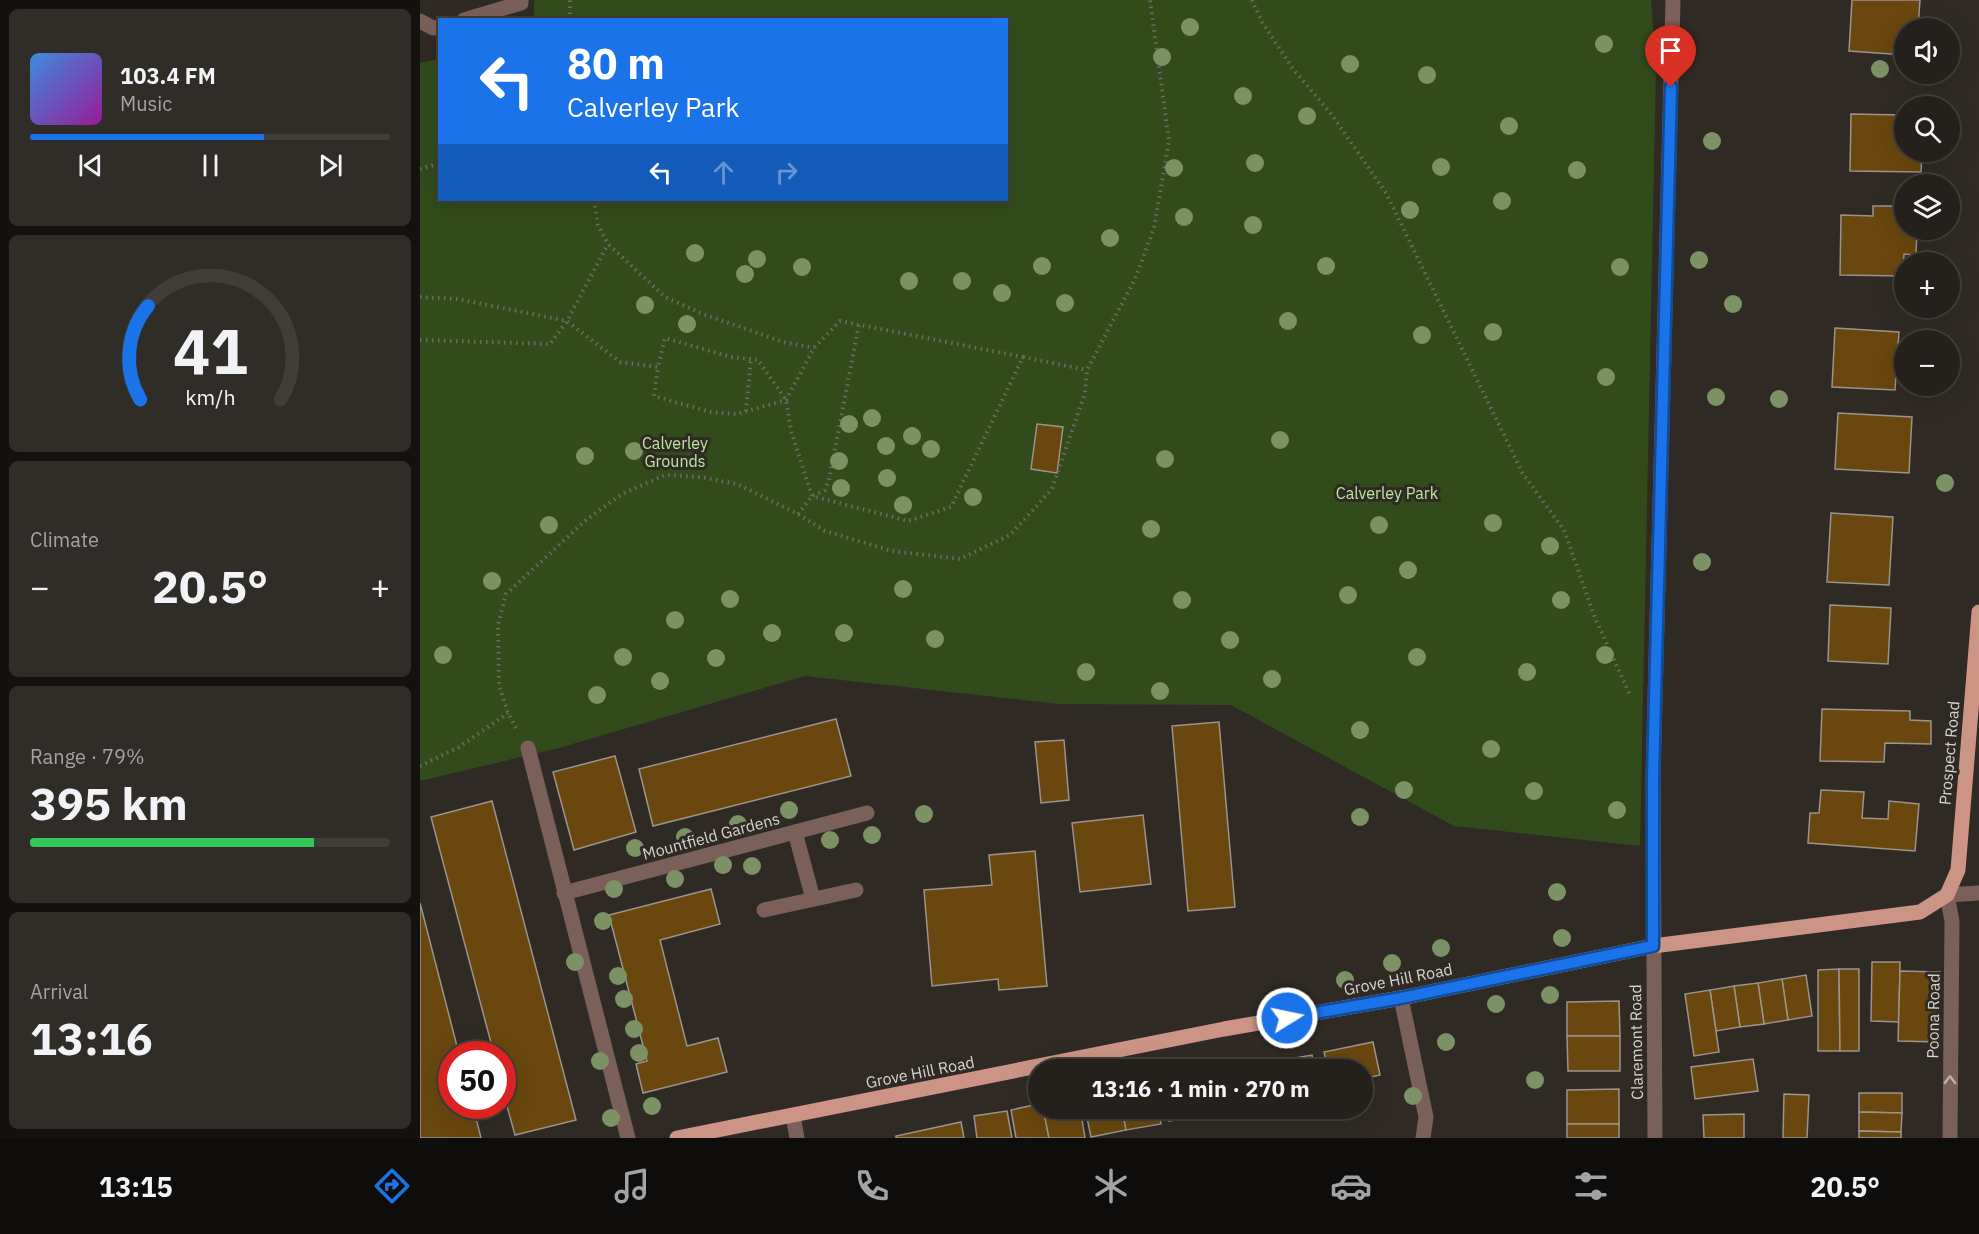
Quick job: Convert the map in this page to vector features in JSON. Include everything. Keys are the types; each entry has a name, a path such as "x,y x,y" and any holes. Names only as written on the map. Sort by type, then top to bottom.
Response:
{"main road":[{"name":"Prospect Road","path":"1947,895 1958,870 1979,612"},
{"name":"Grove Hill Road","path":"677,1138 1224,1029 1401,998 1653,946 1920,912 1947,895"}],"street":[{"path":"1653,946 1653,777 1673,0"},
{"path":"470,18 521,2"},
{"path":"420,21 433,28 438,27"},
{"path":"528,748 628,1138"},
{"name":"Mountfield Gardens","path":"564,894 867,813"},
{"path":"795,832 813,899"},
{"path":"764,910 856,890"},
{"path":"1947,895 1979,893"},
{"name":"Poona Road","path":"1947,895 1952,921 1950,1138"},
{"name":"Claremont Road","path":"1653,946 1655,1138"},
{"path":"1401,998 1426,1118 1423,1138"},
{"path":"793,1116 798,1138"}],"path":[{"path":"570,0 570,18"},
{"path":"420,766 459,747 508,713 499,685 498,625 506,594 586,520 622,494 665,475 700,477 737,484 798,514 825,531 892,551 960,559 1010,535 1052,489 1085,393 1087,370 1135,279 1154,228 1169,141 1150,0"},
{"path":"1252,0 1262,22 1293,69 1332,115 1386,193 1523,474 1564,530 1595,618 1635,706"},
{"path":"420,169 438,164"},
{"path":"594,201 598,225 608,244 666,297 703,314 753,332 783,342 814,348"},
{"path":"420,340 550,344 567,321 608,244"},
{"path":"420,297 458,299 567,321 620,362 658,368"},
{"path":"812,496 791,432 786,400 759,360 731,357 665,338 654,396 710,412 737,414 786,400 814,348 840,321 1087,370"},
{"path":"798,514 812,496 825,490 829,480 859,324"},
{"path":"812,496 908,521 951,507 1023,357"},
{"path":"746,411 751,359"}],"green space":[{"path":"534,0 1651,0 1656,69 1640,846 1454,826 1231,705 1058,704 805,676 559,748 420,781 420,63 438,59 438,201 1008,201 1008,18 534,18"}],"building":[{"path":"1852,0 1920,0 1919,18 1894,18 1894,54 1849,51"},
{"path":"1851,114 1894,115 1894,162 1922,162 1921,172 1850,171"},
{"path":"1873,206 1894,206 1894,240 1917,240 1916,252 1894,252 1894,276 1840,275 1841,215 1873,216"},
{"path":"1835,328 1894,332 1894,390 1832,387"},
{"path":"1838,413 1912,417 1909,473 1835,469"},
{"path":"1037,424 1063,427 1057,473 1031,469"},
{"path":"1831,513 1893,517 1889,585 1827,582"},
{"path":"1830,605 1891,608 1888,664 1828,661"},
{"path":"1822,709 1910,711 1910,720 1931,721 1931,744 1885,743 1884,762 1820,761"},
{"path":"836,719 851,776 653,826 639,769"},
{"path":"1219,722 1235,907 1188,911 1172,726"},
{"path":"1064,740 1069,800 1041,803 1035,742"},
{"path":"615,756 636,832 574,850 553,772"},
{"path":"1821,790 1864,792 1862,818 1888,819 1889,801 1919,804 1915,851 1808,843 1810,813 1819,813"},
{"path":"492,801 576,1120 515,1135 511,1119 516,1119 516,1041 491,1041 431,817"},
{"path":"1143,815 1151,884 1080,892 1072,823"},
{"path":"1035,851 1047,986 999,990 998,979 932,986 924,890 992,885 989,855"},
{"path":"711,889 720,924 660,940 687,1046 718,1038 727,1072 643,1093 636,1064 647,1061 609,915"},
{"path":"420,903 456,1041 438,1041 438,1119 476,1119 481,1138 420,1138"},
{"path":"1872,962 1900,962 1899,1022 1871,1021"},
{"path":"1839,969 1840,1051 1818,1051 1818,970"},
{"path":"1839,969 1859,969 1859,1051 1840,1051"},
{"path":"1900,971 1940,972 1938,1042 1898,1041"},
{"path":"1806,975 1812,1016 1788,1020 1782,979"},
{"path":"1782,979 1788,1020 1764,1024 1758,983"},
{"path":"1758,983 1764,1024 1740,1027 1734,986"},
{"path":"1734,986 1740,1027 1716,1031 1710,990"},
{"path":"1710,990 1719,1052 1694,1056 1685,994"},
{"path":"1619,1001 1620,1036 1567,1036 1567,1002"},
{"path":"1567,1036 1620,1036 1620,1071 1568,1071"},
{"path":"1373,1042 1380,1075 1373,1077 1373,1059 1326,1059 1324,1052"},
{"path":"1312,1055 1313,1059 1289,1059"},
{"path":"1753,1059 1758,1091 1695,1099 1691,1067"},
{"path":"1619,1089 1619,1124 1567,1124 1567,1090"},
{"path":"1859,1093 1902,1093 1902,1113 1859,1112"},
{"path":"1784,1094 1809,1095 1807,1138 1783,1138"},
{"path":"1028,1106 1028,1119 1045,1119 1049,1138 1016,1138 1011,1110"},
{"path":"1007,1111 1012,1138 977,1138 974,1116"},
{"path":"1859,1112 1902,1113 1901,1132 1859,1131"},
{"path":"1744,1114 1744,1138 1704,1138 1703,1115"},
{"path":"1045,1119 1082,1119 1085,1138 1049,1138"},
{"path":"1087,1119 1124,1119 1126,1130 1091,1137"},
{"path":"1124,1119 1160,1119 1161,1124 1126,1130"},
{"path":"961,1122 964,1138 896,1138 896,1136"},
{"path":"1567,1124 1619,1124 1619,1138 1567,1138"},
{"path":"1859,1131 1901,1132 1901,1138 1859,1138"}],"route":[{"path":"1287,1018 1401,998 1653,946 1653,777 1671,87"}],"park label":[{"name":"Calverley Grounds","path":"675,452"},
{"name":"Calverley Park","path":"1387,493"}]}
